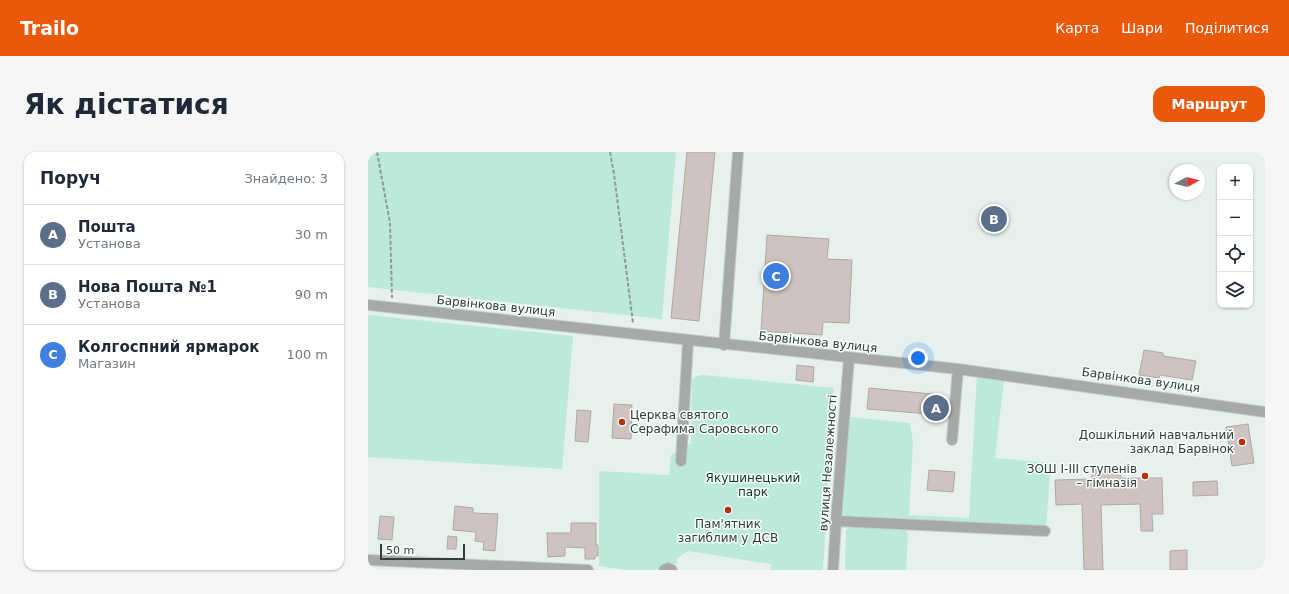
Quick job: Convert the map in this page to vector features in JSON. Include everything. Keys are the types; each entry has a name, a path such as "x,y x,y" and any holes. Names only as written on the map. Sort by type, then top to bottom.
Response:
{"street":[{"path":"724,345 738,152"},
{"name":"Барвінкова вулиця","path":"368,305 724,345 958,369 1265,412"},
{"path":"680,461 688,340"},
{"name":"вулиця Незалежності","path":"833,570 849,358"},
{"path":"952,440 958,369"},
{"path":"836,521 1045,531"},
{"path":"368,560 588,570"},
{"path":"664,570 668,568 672,570"}],"path":[{"path":"377,152 390,222 392,290 391,308"},
{"path":"610,152 634,334"}],"green space":[{"path":"368,152 676,152 662,319 368,287"},
{"path":"368,315 573,336 562,469 368,457"},
{"name":"Якушинецький парк","path":"703,375 834,388 823,570 771,570 771,564 688,551 677,558 677,563 654,570 626,570 599,566 599,471 669,475 671,455 691,443 692,380 697,376"},
{"path":"977,375 1004,380 995,458 1051,463 1046,527 845,518 842,512 850,417 910,423 913,442 909,515 969,518"},
{"path":"851,527 906,530 908,536 906,570 845,570 846,530"}],"building":[{"path":"687,152 715,152 699,321 671,318"},
{"path":"767,235 829,239 827,259 852,260 849,323 823,322 822,335 761,331"},
{"path":"1144,350 1163,353 1163,356 1196,361 1192,380 1160,375 1159,378 1139,375"},
{"path":"797,365 814,367 813,382 796,380"},
{"path":"869,388 943,395 942,415 867,409"},
{"name":"Церква святого Серафима Саровського","path":"614,404 632,405 631,439 612,438"},
{"path":"577,410 591,411 588,442 575,441"},
{"path":"1248,424 1254,463 1232,466 1226,427"},
{"path":"929,470 955,472 953,492 927,490"},
{"path":"1092,470 1120,470 1121,478 1162,478 1163,514 1152,514 1153,531 1141,531 1140,504 1101,505 1103,570 1084,570 1082,504 1056,505 1055,480 1092,479"},
{"path":"1217,481 1218,495 1193,496 1193,482"},
{"path":"455,506 473,508 473,513 498,514 495,551 483,550 484,542 475,541 476,532 453,530"},
{"path":"380,516 394,517 392,540 378,539"},
{"path":"571,523 596,523 596,545 598,545 598,556 595,556 595,559 585,559 585,548 565,547 565,556 548,557 547,533 571,533"},
{"path":"448,536 457,537 456,549 447,549"},
{"path":"1187,550 1187,570 1170,570 1170,551"}],"place":[{"name":"Нова Пошта №1","path":"994,219"},
{"name":"Колгоспний ярмарок","path":"776,276"},
{"name":"Пошта","path":"936,408"},
{"name":"Церква святого Серафима Саровського","path":"622,422"},
{"name":"Дошкільний навчальний заклад Барвінок","path":"1242,442"},
{"name":"ЗОШ І-ІІІ ступенів – гімназія","path":"1145,476"},
{"name":"Пам'ятник загиблим у ДСВ","path":"728,510"}]}
